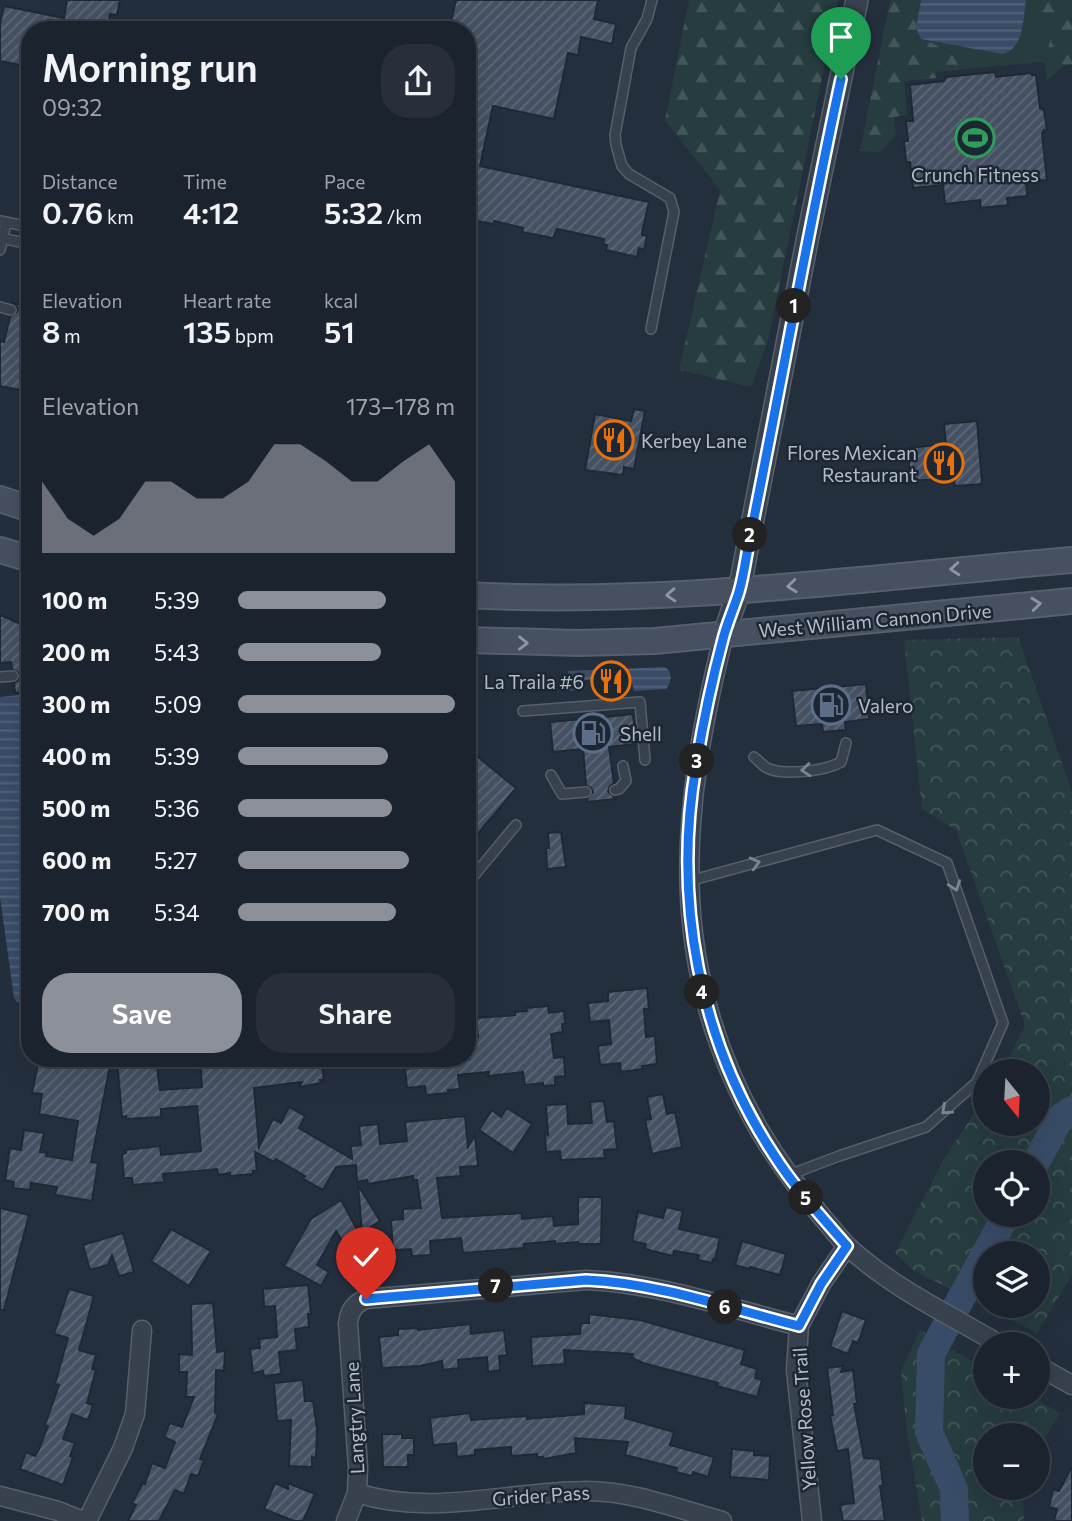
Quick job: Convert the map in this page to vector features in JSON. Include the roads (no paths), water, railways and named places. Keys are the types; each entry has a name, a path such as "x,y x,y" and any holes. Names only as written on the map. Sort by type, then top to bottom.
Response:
{"main road":[{"path":"0,499 21,506"},
{"path":"0,550 21,556"},
{"path":"476,595 641,597 739,591 1072,560"},
{"name":"West William Cannon Drive","path":"476,640 579,643 654,640 1072,601"}],"street":[{"path":"857,0 739,591 724,634 695,772 690,814 689,881 694,944 709,1019 725,1064 747,1109 788,1175 847,1246 898,1284 979,1332"},
{"name":"Yellow Rose Trail","path":"812,1521 796,1370 799,1326 821,1284 847,1246"},
{"name":"Langtry Lane","path":"346,1521 358,1493 348,1323 349,1312 355,1303 366,1299 586,1280 619,1281 652,1287 799,1326"},
{"path":"0,1496 85,1521 122,1448 135,1414 142,1330"},
{"path":"1050,1373 1072,1385"},
{"name":"Grider Pass","path":"358,1493 381,1501 421,1503 585,1491 615,1492 722,1521"}],"lane":[{"path":"651,329 674,205 662,192 629,174 618,155 615,135 631,48 647,19 652,0"},
{"path":"0,250 3,222 21,225"},
{"path":"1,238 21,242"},
{"path":"0,307 11,310"},
{"path":"0,677 13,676"},
{"path":"523,711 640,702 645,760"},
{"path":"754,757 768,768 792,771 832,767 841,762 846,743"},
{"path":"615,790 626,781 623,766"},
{"path":"551,775 562,794 586,792"},
{"path":"476,873 516,825"},
{"path":"689,881 877,830 947,863 1003,1023 977,1082 926,1127 788,1175"}],"water":[{"path":"921,0 1026,0 1019,39 1010,51 1003,54 921,39 916,28"},
{"path":"665,667 671,677 666,689 634,691 631,678 585,680 585,689 570,691 568,671"},
{"path":"21,695 21,1003 14,998 0,897 0,697"}],"waterway":[{"path":"1043,1150 1060,1118 1072,1110"},
{"path":"992,1241 1000,1227"},
{"path":"955,1521 954,1489 929,1432 931,1354 973,1276"}],"place":[{"name":"Crunch Fitness","path":"975,138"},
{"name":"Kerbey Lane","path":"614,440"},
{"name":"Flores Mexican Restaurant","path":"944,463"},
{"name":"La Traila #6","path":"611,681"},
{"name":"Valero","path":"831,705"},
{"name":"Shell","path":"593,733"}]}
